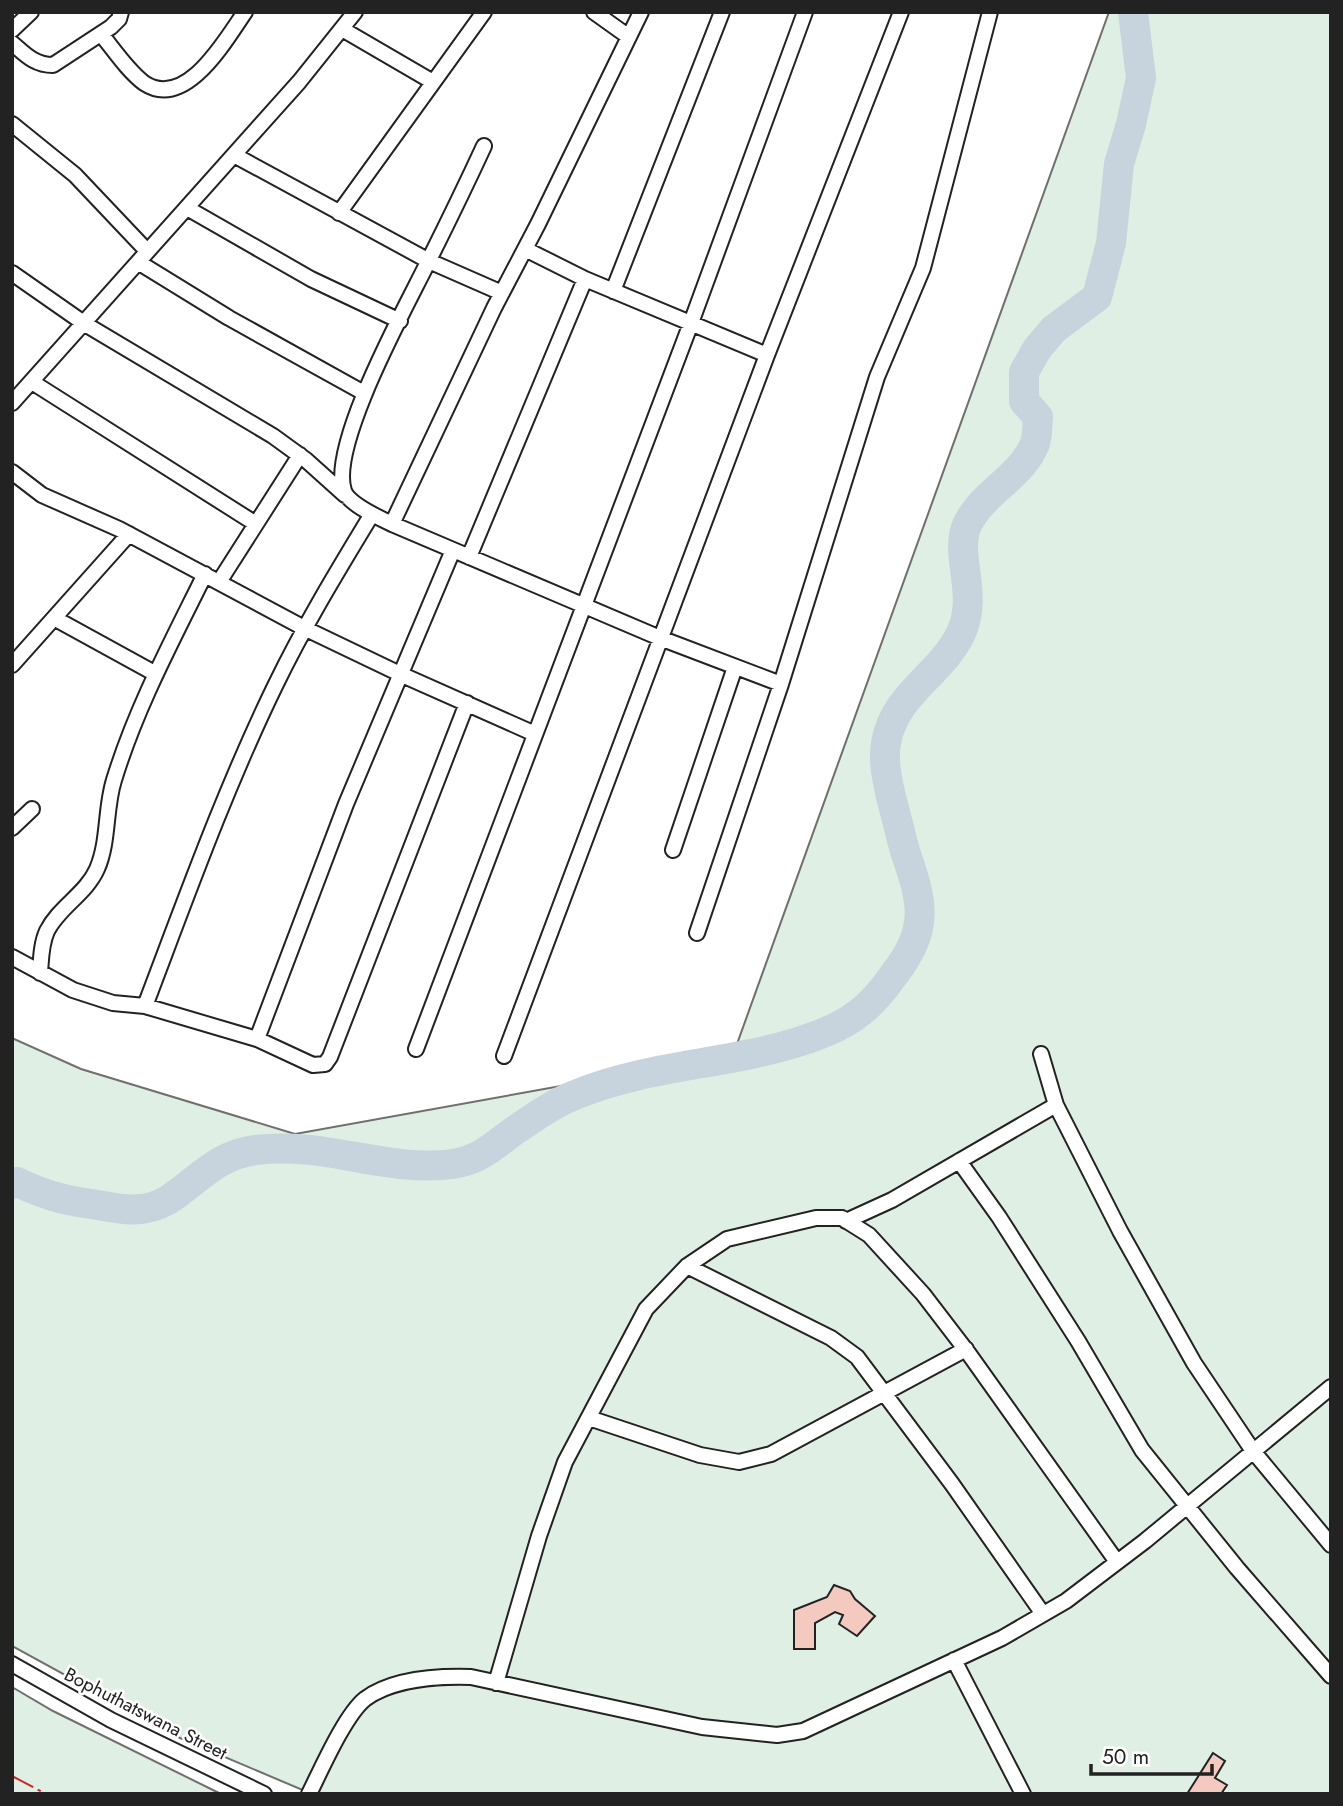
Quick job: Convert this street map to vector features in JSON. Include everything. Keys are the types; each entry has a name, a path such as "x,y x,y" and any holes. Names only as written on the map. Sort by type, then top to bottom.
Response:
{"street":[{"path":"12,30 31,12"},
{"path":"12,43 32,61 53,65 101,34 119,19 121,12"},
{"path":"101,34 147,85 173,87 196,76 245,12"},
{"path":"12,403 299,82 355,12"},
{"path":"339,213 481,17 465,12"},
{"path":"594,12 629,37"},
{"path":"392,524 449,400 641,12"},
{"path":"613,291 722,12"},
{"path":"416,1049 806,12"},
{"path":"504,1056 767,355 901,12"},
{"path":"697,933 781,684 877,377 923,268 990,12"},
{"path":"342,29 433,82"},
{"path":"12,124 75,175 143,257 229,318 364,393"},
{"path":"345,495 342,482 346,453 364,393 484,146"},
{"path":"234,155 429,261 502,293"},
{"path":"187,208 311,279 400,321"},
{"path":"525,249 585,279 767,355"},
{"path":"14,276 85,324 273,436 372,514 583,606 781,684"},
{"path":"469,556 585,279"},
{"path":"33,382 256,524"},
{"path":"219,582 300,455"},
{"path":"12,472 42,495 129,534 304,628 535,734"},
{"path":"145,1006 217,817 274,687 304,628 372,514"},
{"path":"12,665 129,534"},
{"path":"257,1039 346,804 453,550"},
{"path":"40,973 44,938 48,929 57,916 89,884 97,870 114,780 156,674 205,574"},
{"path":"54,618 156,674"},
{"path":"673,850 735,667"},
{"path":"12,957 73,990 113,1003 145,1006 257,1039 313,1065 325,1064 467,704"},
{"path":"12,828 33,809"},
{"path":"1041,1054 1056,1105 1120,1231 1194,1363 1253,1451 1331,1545"},
{"path":"846,1221 892,1200 1056,1105"},
{"path":"959,1161 999,1217 1078,1341 1142,1450 1186,1507 1331,1676"},
{"path":"496,1683 539,1536 565,1462 646,1309 687,1266 727,1239 816,1218 842,1218 869,1235 923,1294 966,1349 1117,1562"},
{"path":"687,1266 831,1338 858,1357 1044,1614"},
{"path":"589,1418 700,1455 739,1462 771,1454 966,1349"},
{"path":"309,1794 349,1718 364,1699 394,1686 437,1676 471,1677 702,1727 777,1735 803,1731 1002,1638 1066,1601 1186,1507 1331,1387"},
{"path":"954,1660 1023,1794"},
{"name":"Bophuthatswana Street","path":"12,1664 111,1720 264,1794"}],"green space":[{"path":"1109,12 1331,12 1331,1794 312,1794 180,1738 12,1646 12,1038 81,1069 295,1134 733,1055"},
{"path":"12,1687 53,1711 221,1794 12,1794"}],"building":[{"path":"834,1585 850,1591 855,1599 875,1616 857,1636 839,1624 843,1615 835,1612 815,1623 815,1649 794,1649 794,1610 827,1597"},
{"path":"1213,1753 1225,1761 1215,1778 1227,1785 1221,1794 1187,1794"}],"waterway":[{"path":"12,1184 17,1182 45,1194 72,1201 121,1209 140,1209 168,1200 209,1169 230,1157 256,1150 306,1150 429,1166 463,1162 486,1152 544,1111 575,1095 630,1077 742,1056 798,1042 842,1024 871,1003 905,959 913,944 920,915 916,886 888,784 886,743 898,711 942,661 961,633 968,604 963,549 967,525 982,504 1018,469 1035,444 1038,417 1024,401 1024,372 1037,349 1054,329 1097,297 1111,243 1119,164 1141,78 1133,12"}],"power":[{"path":"12,1776 46,1794"}]}
